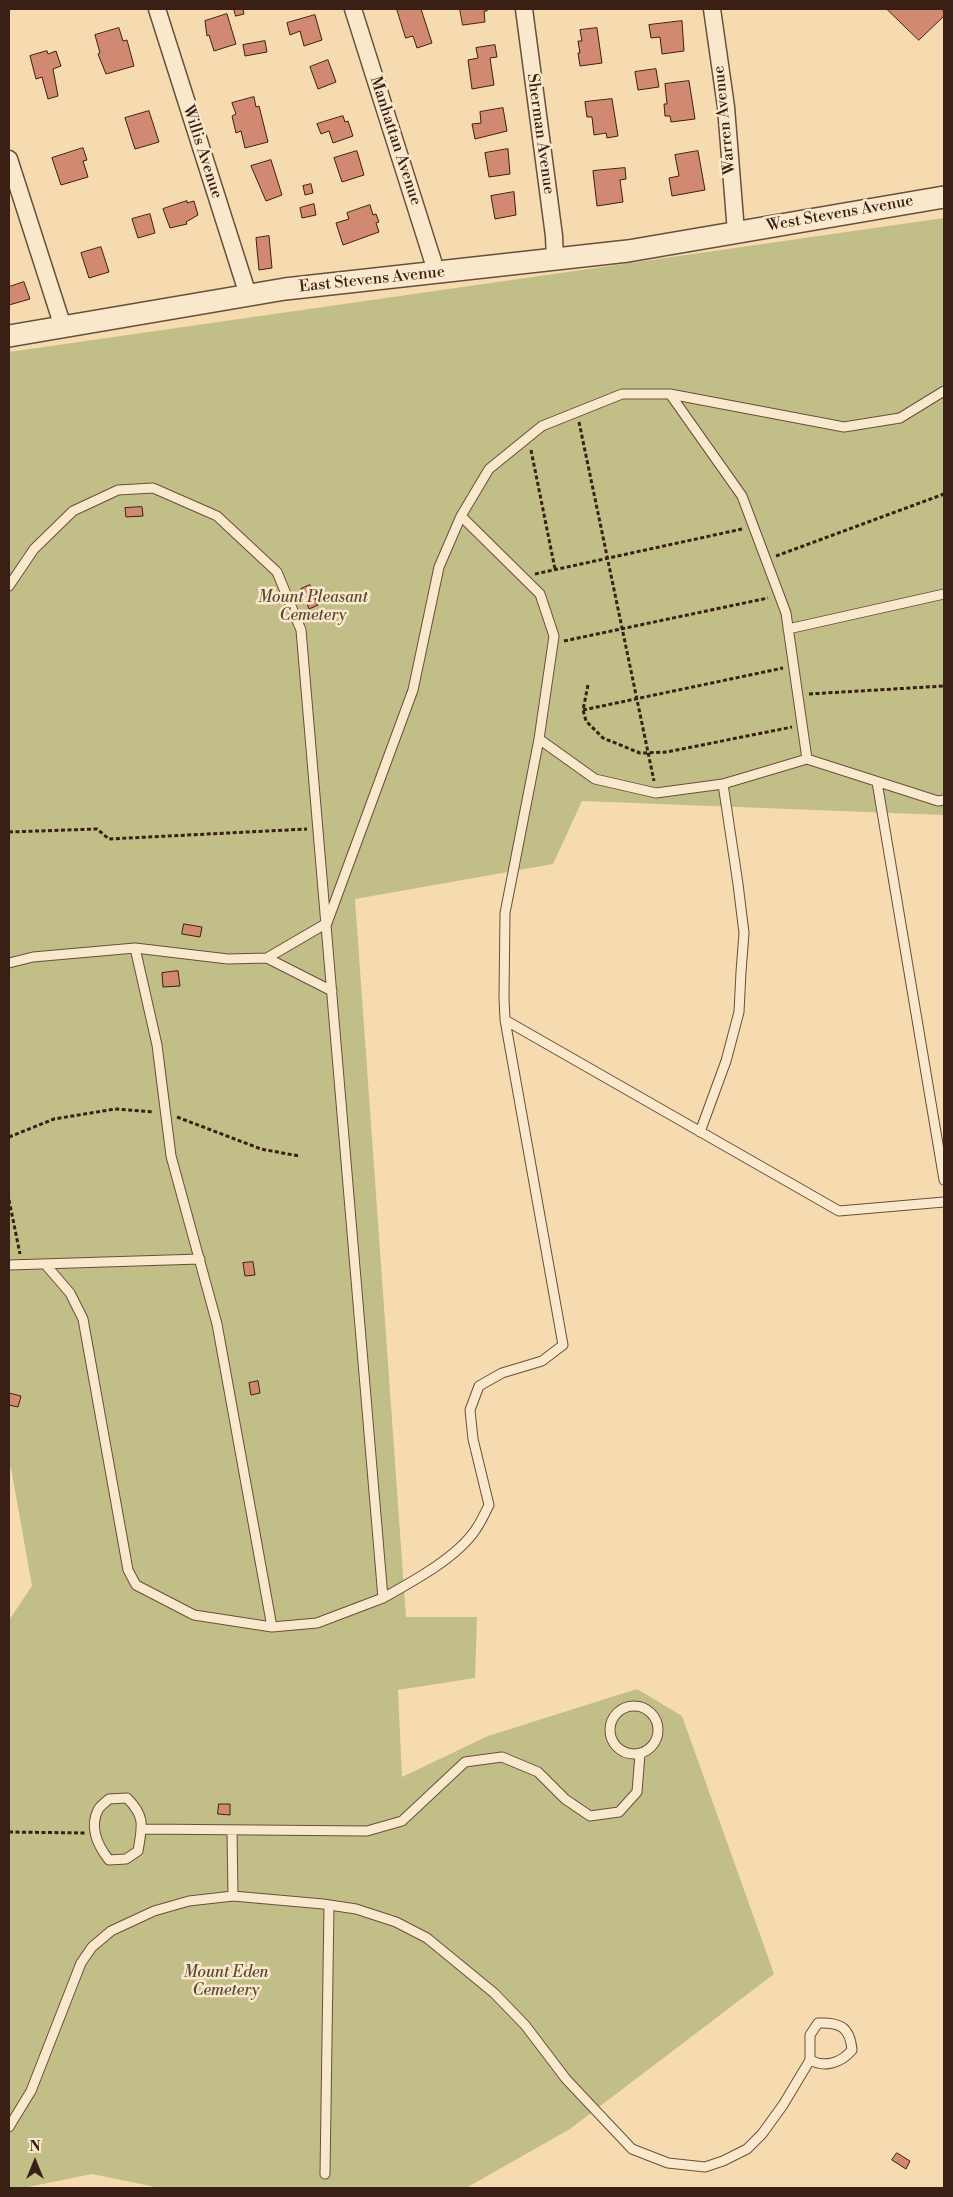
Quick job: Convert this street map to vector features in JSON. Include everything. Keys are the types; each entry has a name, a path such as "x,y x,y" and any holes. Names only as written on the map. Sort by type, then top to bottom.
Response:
{"street":[{"name":"Willis Avenue","path":"157,9 248,295"},
{"name":"Manhattan Avenue","path":"353,9 437,274"},
{"name":"Sherman Avenue","path":"524,9 554,236 555,260"},
{"name":"Warren Avenue","path":"712,9 726,107 736,232"},
{"path":"9,159 63,327"},
{"name":"West Stevens Avenue","path":"736,232 944,197"},
{"name":"East Stevens Avenue","path":"9,336 248,295 628,251 736,232"}],"lane":[{"path":"267,958 327,923 413,690 439,567 461,516 489,469 542,426 622,394 670,394 844,427 900,418 944,392"},
{"path":"670,394 742,496 780,596 786,613 807,760"},
{"path":"9,586 34,549 73,512 118,490 153,488 217,516 276,572 301,630 383,1598"},
{"path":"45,1264 70,1294 83,1319 128,1570 136,1586 194,1615 272,1627 318,1623 383,1598 428,1572 451,1554 476,1530 489,1505 473,1440 470,1410 479,1386 502,1373 542,1361 563,1345 505,1020 504,998 505,913 539,739 554,636 540,594 461,516"},
{"path":"788,629 944,594"},
{"path":"539,739 595,779 656,792 723,784 807,760 938,801 944,800"},
{"path":"876,782 944,1180"},
{"path":"700,1132 726,1061 739,1012 744,933 723,784"},
{"path":"9,963 33,957 135,948 228,959 267,958 332,990"},
{"path":"135,948 157,1045 171,1156 217,1324 272,1627"},
{"path":"505,1020 839,1211 944,1202"},
{"path":"9,1265 200,1259"},
{"path":"629,1705 648,1709 658,1724 654,1745 640,1754 621,1750 610,1735 612,1719 629,1705"},
{"path":"142,1829 367,1831 402,1821 465,1762 502,1757 538,1772 566,1799 590,1816 619,1812 637,1792 640,1754"},
{"path":"127,1798 138,1810 142,1829 138,1851 126,1859 108,1860 97,1846 98,1810 109,1799 127,1798"},
{"path":"232,1830 233,1896"},
{"path":"9,2128 31,2091 81,1963 92,1947 111,1931 154,1911 189,1901 233,1896 330,1905 356,1910 396,1922 427,1938 500,1999 525,2025 566,2079 632,2149 668,2163 705,2167 723,2161 747,2149 762,2134 784,2105 810,2060 810,2036 818,2023 834,2023 846,2030 851,2040 852,2050 844,2059 835,2063 817,2064 810,2060"},
{"path":"325,2174 330,1905"}],"path":[{"path":"576,412 656,792"},
{"path":"528,437 555,570"},
{"path":"766,560 944,494"},
{"path":"522,576 754,527"},
{"path":"553,643 780,596"},
{"path":"583,710 794,665"},
{"path":"588,684 583,710 586,721 603,738 640,753 667,752 802,725"},
{"path":"798,695 944,686"},
{"path":"9,832 97,830 108,839 318,829"},
{"path":"9,1200 23,1265"},
{"path":"9,1832 96,1833"}],"green space":[{"name":"Mount Pleasant Cemetery","path":"944,218 944,815 582,801 553,864 355,899 406,1617 477,1617 475,1678 398,1690 402,1777 488,1736 637,1689 682,1716 774,1974 570,2129 466,2188 160,2188 92,2174 23,2188 9,2188 9,1620 32,1586 11,1468 9,1468 9,352"}],"building":[{"path":"234,9 243,9 244,14 236,16"},
{"path":"397,9 421,9 432,43 417,48 413,36 406,38"},
{"path":"460,9 487,9 487,11 484,11 485,22 463,25"},
{"path":"887,9 943,9 944,16 919,40"},
{"path":"227,14 236,44 214,51 209,35 207,36 205,21"},
{"path":"315,15 322,40 304,46 300,31 290,35 287,23"},
{"path":"682,21 684,51 662,54 660,37 651,38 649,25"},
{"path":"119,28 123,41 127,40 134,66 106,74 98,54 100,53 95,35"},
{"path":"597,28 602,63 580,66 578,41 582,41 580,30"},
{"path":"265,41 267,52 245,56 243,45"},
{"path":"495,45 497,57 490,58 494,85 472,89 468,60 478,58 476,48"},
{"path":"47,51 48,54 56,51 61,66 53,69 58,96 48,99 42,77 36,79 30,56"},
{"path":"328,60 336,82 318,89 310,67"},
{"path":"656,69 659,87 638,90 635,72"},
{"path":"689,81 695,119 671,122 670,116 665,116 664,104 667,104 665,84"},
{"path":"254,97 256,107 259,106 268,142 245,148 241,131 236,133 232,116 236,114 232,103"},
{"path":"612,99 618,136 607,138 606,133 594,135 592,117 587,117 585,102"},
{"path":"503,108 507,131 475,139 472,124 481,123 480,112"},
{"path":"149,111 159,142 135,149 125,118"},
{"path":"343,116 345,122 348,121 353,136 333,143 329,131 321,134 317,124"},
{"path":"83,148 87,160 83,161 88,177 61,185 52,158"},
{"path":"508,149 510,174 489,177 485,153"},
{"path":"357,151 364,175 342,182 334,158"},
{"path":"698,151 705,190 672,196 669,178 679,176 675,155"},
{"path":"271,160 282,195 266,201 251,166"},
{"path":"625,168 626,179 620,180 623,202 597,206 593,171"},
{"path":"311,184 313,193 305,195 303,186"},
{"path":"514,192 516,215 495,219 491,196"},
{"path":"187,201 187,203 194,201 198,215 186,222 187,224 170,228 163,209"},
{"path":"314,204 316,215 302,218 300,208"},
{"path":"370,205 373,215 376,214 379,222 376,223 379,232 343,245 336,223 349,219 347,213"},
{"path":"150,214 155,233 138,238 132,219"},
{"path":"269,236 272,268 259,270 256,238"},
{"path":"101,247 109,272 89,278 81,253"},
{"path":"24,282 30,299 9,305 9,287"},
{"path":"142,507 143,516 126,517 125,508"},
{"path":"310,585 318,605 309,609 301,589"},
{"path":"184,924 202,927 200,937 182,934"},
{"path":"178,971 180,986 163,987 162,973"},
{"path":"253,1262 255,1275 245,1276 243,1263"},
{"path":"258,1381 260,1393 251,1395 249,1383"},
{"path":"9,1393 21,1396 18,1407 9,1405"},
{"path":"219,1804 230,1804 230,1815 218,1814"},
{"path":"897,2153 910,2161 906,2169 892,2160"}],"park label":[{"name":"Mount Eden Cemetery","path":"226,1982"}]}
